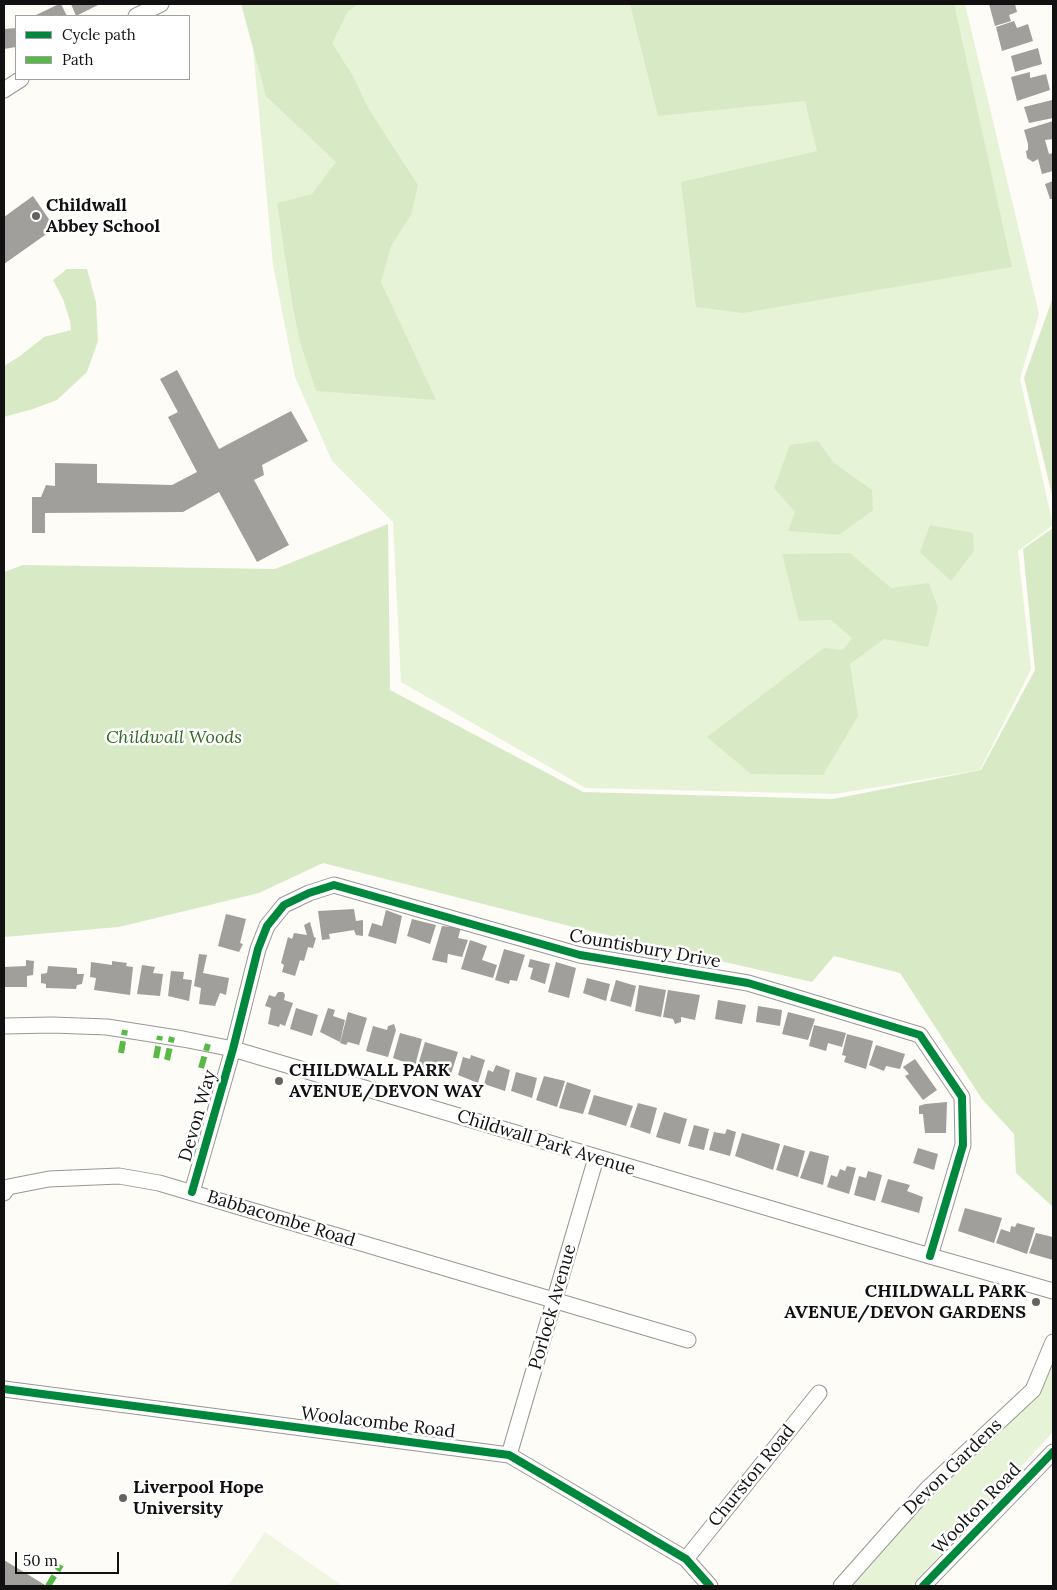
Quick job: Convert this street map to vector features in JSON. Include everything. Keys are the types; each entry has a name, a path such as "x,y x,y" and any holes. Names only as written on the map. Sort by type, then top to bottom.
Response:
{"street":[{"path":"138,15 161,4"},
{"path":"4,90 19,80"},
{"name":"Countisbury Drive","path":"234,1049 258,950 267,926 284,905 334,885 580,955 748,983 920,1034 962,1097 963,1145 930,1256"},
{"name":"Childwall Park Avenue","path":"4,1026 52,1025 107,1028 183,1039 234,1049 596,1158 1053,1291"},
{"name":"Devon Way","path":"192,1192 234,1049"},
{"name":"Porlock Avenue","path":"510,1456 596,1158"},
{"name":"Babbacombe Road","path":"4,1193 8,1187 49,1179 120,1176 159,1183 688,1340"},
{"name":"Devon Gardens","path":"841,1586 927,1489 1033,1390 1053,1342"},
{"name":"Woolacombe Road","path":"4,1389 510,1456 686,1559 710,1586"},
{"name":"Churston Road","path":"686,1559 819,1393"},
{"name":"Woolton Road","path":"930,1584 1053,1452"}],"green space":[{"path":"241,4 358,4 348,11 332,43 354,78 368,108 418,185 411,215 391,246 381,282 436,400 316,391 300,342 277,203 312,194 336,162 266,96"},
{"path":"249,4 965,4 1039,314 1020,379 1053,525 1018,551 1031,669 980,770 835,794 586,788 401,682 393,522 332,461 295,377 273,265"},
{"path":"630,4 954,4 1012,267 743,313 696,307 681,182 817,151 805,101 658,116"},
{"path":"67,269 87,269 96,302 98,341 87,372 57,400 4,417 4,366 44,337 71,330 63,299 53,280"},
{"path":"1053,297 1053,499 1024,378"},
{"path":"818,441 834,463 872,490 873,510 839,535 788,531 795,512 774,488 790,445"},
{"name":"Childwall Woods","path":"388,524 390,690 583,792 833,799 981,770 1035,670 1023,549 1053,528 1053,1207 1016,1173 1014,1134 982,1099 900,973 834,956 812,982 581,929 323,863 259,893 119,927 4,937 4,572 23,565 275,569"},
{"path":"930,525 973,533 974,551 951,581 920,552"},
{"path":"850,553 891,588 929,583 938,608 928,647 884,639 850,664 858,716 823,775 751,774 707,737 824,648 843,650 852,638 831,620 799,621 782,554"},
{"path":"1053,1358 1053,1432 911,1586 851,1586 933,1494 1038,1394"},
{"path":"265,1532 343,1586 228,1586"}],"building":[{"path":"61,4 66,15 36,15"},
{"path":"71,4 98,4 78,15 76,15"},
{"path":"989,4 1015,4 1017,12 1009,15 1011,21 995,26"},
{"path":"1014,21 1017,28 1028,24 1033,41 1002,51 996,27"},
{"path":"15,28 15,47 4,49 4,29"},
{"path":"1038,48 1042,64 1015,72 1011,56"},
{"path":"1030,72 1030,78 1046,74 1050,90 1017,101 1011,77"},
{"path":"1052,100 1053,118 1029,123 1024,107"},
{"path":"1053,121 1053,139 1045,140 1049,154 1053,153 1053,171 1042,174 1038,159 1033,162 1027,158 1028,144 1024,130"},
{"path":"1053,181 1053,199 1050,199 1045,184"},
{"path":"33,196 55,228 4,264 4,217"},
{"path":"177,370 219,449 291,411 308,441 262,465 264,475 254,480 289,545 257,562 219,492 183,512 45,513 45,533 32,533 32,497 41,497 46,485 55,486 55,463 97,464 97,483 172,485 197,472 168,417 178,412 160,379"},
{"path":"354,909 356,921 363,920 363,936 356,935 354,930 329,934 330,939 322,940 318,911"},
{"path":"386,910 402,916 396,944 368,936 372,923 382,926"},
{"path":"226,914 246,919 240,943 243,944 239,952 218,946"},
{"path":"412,919 436,925 430,944 407,936"},
{"path":"310,922 314,937 316,938 313,948 308,947 304,961 300,960 295,976 282,972 284,965 281,963 288,937 292,939 294,933 307,935 304,925"},
{"path":"442,926 461,928 458,938 468,940 462,957 448,954 447,963 432,960"},
{"path":"470,940 487,946 482,960 497,965 493,978 461,969"},
{"path":"504,949 525,955 517,981 510,980 509,984 495,980"},
{"path":"199,954 207,955 203,973 229,978 226,995 220,993 215,1006 199,1004 201,988 194,986"},
{"path":"530,959 550,964 545,984 530,979 533,968 528,967"},
{"path":"26,960 34,961 33,975 27,976 27,987 4,987 4,967 26,966"},
{"path":"112,961 127,963 126,966 133,967 130,995 94,990 96,978 90,977 91,962 112,965"},
{"path":"556,962 576,968 569,998 548,992"},
{"path":"142,965 155,967 153,973 163,974 160,996 137,994"},
{"path":"48,966 77,968 77,974 84,974 82,984 77,985 76,989 46,988 46,984 41,983 41,974 47,973"},
{"path":"171,971 184,972 183,979 192,980 189,1001 168,996"},
{"path":"587,978 610,984 606,1001 583,993"},
{"path":"616,980 636,986 631,1007 610,1001"},
{"path":"639,985 666,990 661,1017 635,1011"},
{"path":"668,990 700,995 695,1020 681,1017 681,1022 675,1024 673,1019 663,1017"},
{"path":"278,992 283,992 285,995 284,1000 293,1003 285,1026 280,1024 279,1027 268,1024 271,1008 265,1006 269,995 275,997"},
{"path":"718,1000 746,1005 742,1024 715,1019"},
{"path":"758,1006 782,1010 780,1026 756,1022"},
{"path":"296,1008 318,1015 312,1036 290,1029"},
{"path":"328,1008 335,1010 333,1016 345,1020 340,1042 320,1032"},
{"path":"348,1012 367,1018 359,1045 348,1042 346,1045 340,1043"},
{"path":"788,1012 815,1019 808,1040 782,1034"},
{"path":"394,1024 396,1030 388,1057 366,1051 373,1026 387,1030 388,1026"},
{"path":"814,1025 846,1033 842,1047 828,1043 826,1051 809,1046"},
{"path":"400,1033 422,1039 415,1066 393,1058"},
{"path":"847,1034 873,1041 866,1069 844,1062 846,1056 842,1055"},
{"path":"425,1042 458,1052 450,1077 418,1065"},
{"path":"876,1045 905,1054 900,1069 886,1066 884,1071 869,1065"},
{"path":"471,1055 485,1060 478,1083 458,1075 463,1057 470,1059"},
{"path":"915,1059 937,1090 923,1100 905,1076 909,1074 903,1067"},
{"path":"496,1065 510,1070 505,1091 484,1084 488,1070 493,1072"},
{"path":"516,1072 537,1078 532,1098 511,1091"},
{"path":"544,1076 565,1081 557,1107 536,1100"},
{"path":"567,1082 591,1090 583,1114 559,1108"},
{"path":"594,1095 633,1106 626,1126 588,1114"},
{"path":"947,1102 946,1133 925,1133 923,1114 919,1114 919,1106"},
{"path":"638,1103 657,1108 650,1134 630,1127"},
{"path":"664,1112 687,1119 680,1144 656,1137"},
{"path":"694,1125 709,1129 704,1150 688,1146"},
{"path":"727,1129 736,1132 730,1156 709,1150 714,1132 725,1134"},
{"path":"742,1133 780,1144 773,1170 735,1156"},
{"path":"784,1145 805,1151 798,1177 776,1170"},
{"path":"918,1148 938,1154 934,1170 913,1163"},
{"path":"810,1151 829,1156 823,1185 800,1178"},
{"path":"847,1166 856,1168 849,1194 827,1187 831,1175 837,1177 840,1169 845,1171"},
{"path":"868,1171 882,1175 875,1201 854,1195 859,1176 866,1178"},
{"path":"888,1179 910,1185 907,1191 923,1197 919,1213 881,1202"},
{"path":"965,1208 1002,1218 994,1243 958,1231"},
{"path":"1017,1223 1035,1228 1027,1254 996,1243 1001,1229 1010,1232 1011,1226 1015,1227"},
{"path":"1036,1233 1053,1237 1053,1260 1029,1253"},
{"path":"4,1560 45,1585 4,1586"}],"marked path":[{"path":"121,1053 125,1030"},
{"path":"156,1058 160,1036"},
{"path":"167,1060 172,1037"},
{"path":"201,1068 208,1044"},
{"path":"48,1586 61,1565"}],"cycle path":[{"path":"192,1192 233,1049 258,949 267,926 284,905 309,893 334,885 580,955 748,983 920,1035 962,1097 963,1145 930,1256"},
{"path":"4,1389 509,1455 686,1559 710,1586"},
{"path":"923,1586 1053,1452"}],"place":[{"name":"Childwall Abbey School","path":"36,216"},
{"name":"CHILDWALL PARK AVENUE/DEVON WAY","path":"279,1081"},
{"name":"CHILDWALL PARK AVENUE/DEVON GARDENS","path":"1036,1302"},
{"name":"Liverpool Hope University","path":"123,1498"}]}
